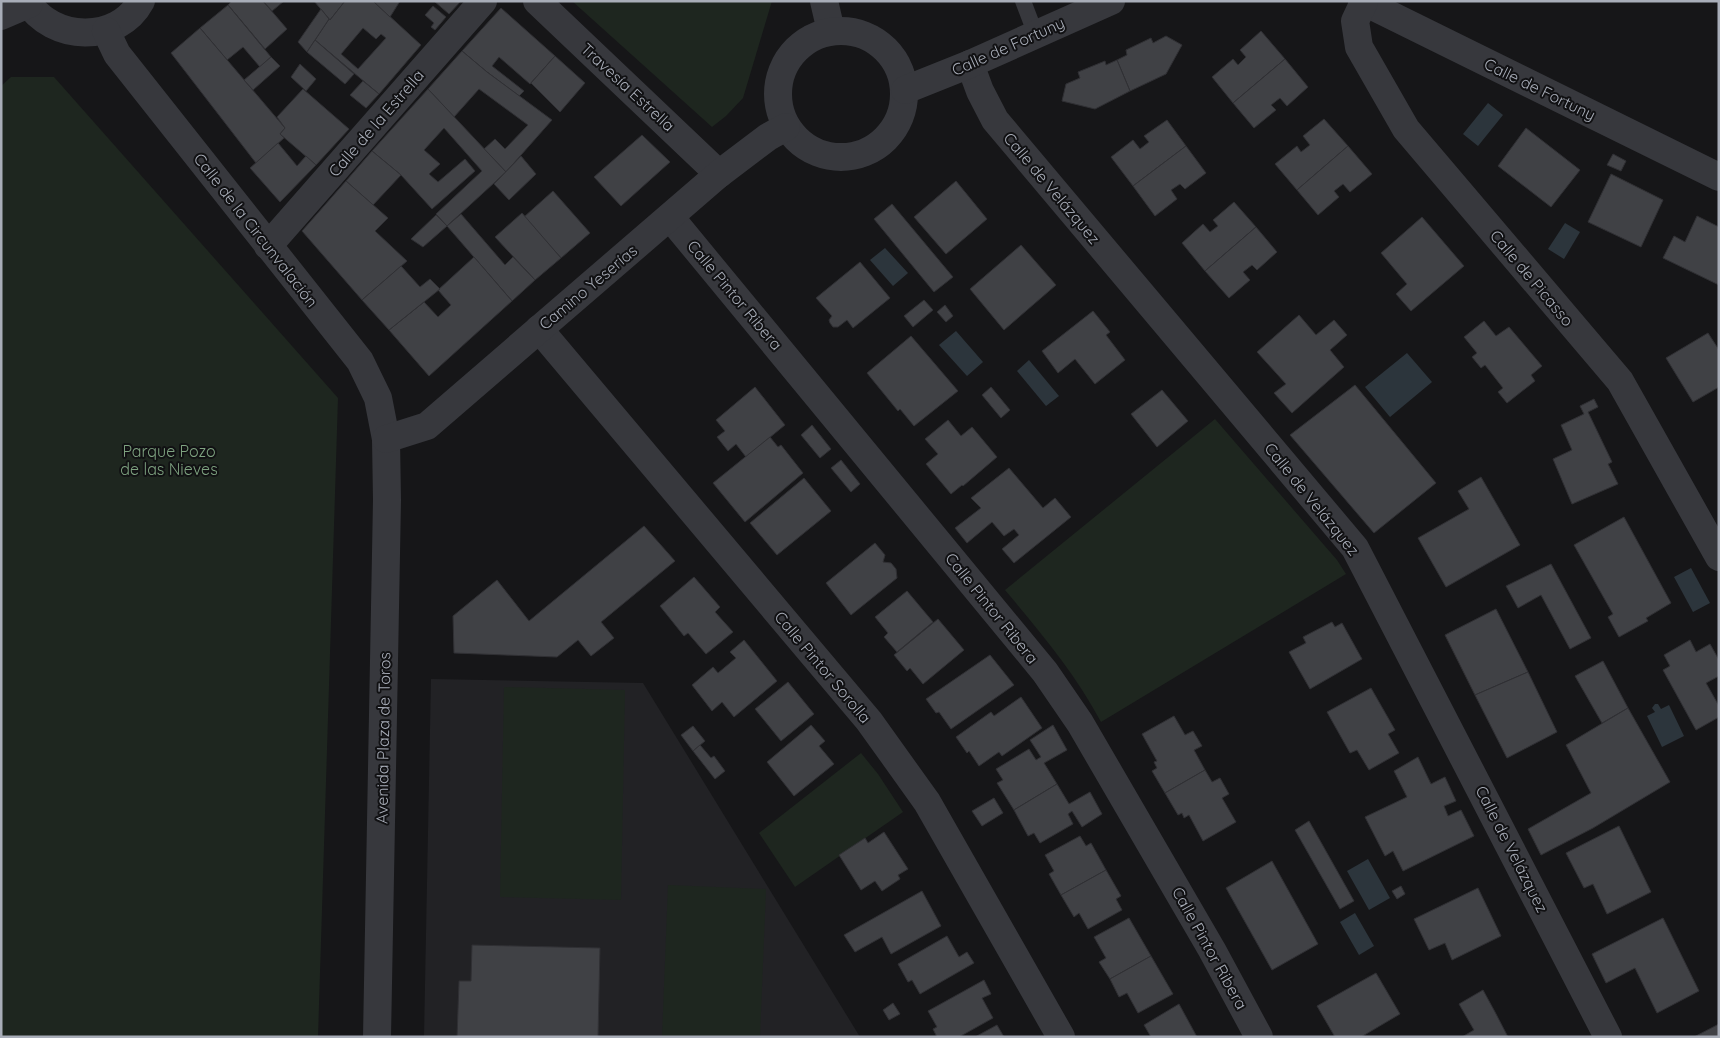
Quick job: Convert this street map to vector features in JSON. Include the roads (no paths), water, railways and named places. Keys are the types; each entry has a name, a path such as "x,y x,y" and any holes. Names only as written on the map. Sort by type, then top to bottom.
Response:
{"street":[{"path":"1,16 28,3 44,20 64,30 86,33 106,31 124,21 137,9 141,1"},
{"name":"Calle de la Estrella","path":"268,246 483,1"},
{"name":"Travesía Estrella","path":"537,1 719,174"},
{"path":"824,1 831,31"},
{"name":"Calle de Fortuny","path":"905,90 970,64 1111,1"},
{"name":"Calle de Fortuny","path":"1363,2 1719,178"},
{"name":"Calle de Picasso","path":"1363,2 1355,21 1359,47 1406,129 1620,381 1719,557"},
{"name":"Calle de la Circunvalación","path":"106,31 117,54 360,361 378,398 386,439"},
{"path":"831,31 852,31 872,38 888,52 900,70 905,90 903,111 894,131 879,146 860,156 839,158 819,154 800,143 786,127 779,108 778,88 783,68 795,50 811,38 831,31"},
{"name":"Calle de Velázquez","path":"970,64 980,91 995,120 1355,548 1608,1037"},
{"name":"Camino Yeserías","path":"386,439 427,426 719,174 768,137 786,127"},
{"name":"Calle Pintor Ribera","path":"670,217 1045,672 1084,731 1212,950 1259,1037"},
{"name":"Calle Pintor Sorolla","path":"539,329 869,721 927,802 1060,1037"},
{"name":"Avenida Plaza de Toros","path":"377,1037 387,520 386,439"}],"lane":[{"path":"1022,1 1036,35"}],"park label":[{"name":"Parque Pozo de las Nieves","path":"169,460"}]}
